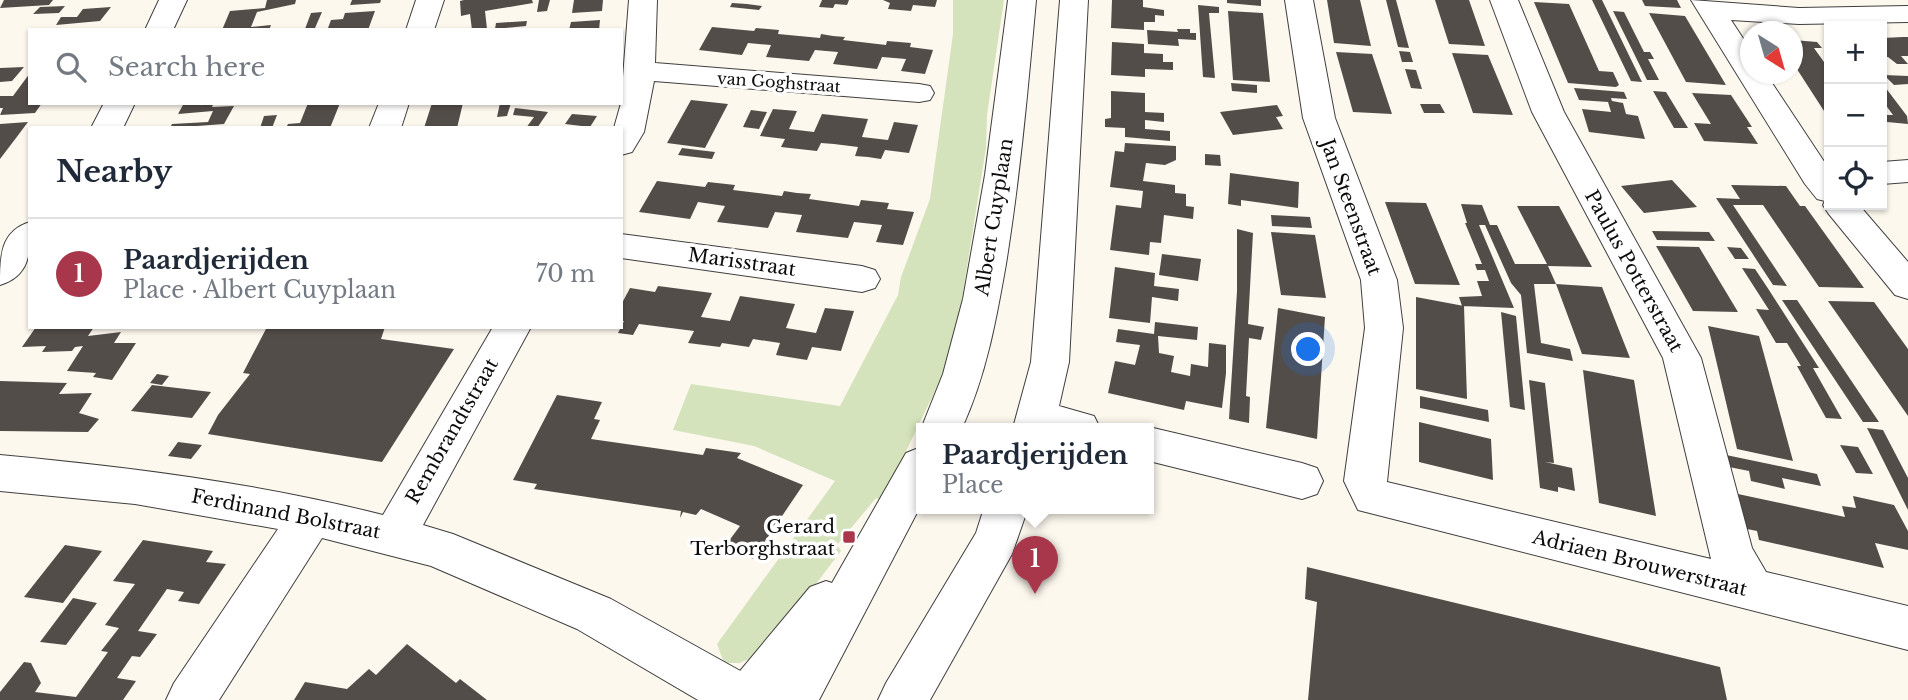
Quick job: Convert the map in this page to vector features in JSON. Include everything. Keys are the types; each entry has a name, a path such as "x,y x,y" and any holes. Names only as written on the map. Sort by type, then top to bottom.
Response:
{"street":[{"path":"160,28 173,0"},
{"path":"421,28 430,0"},
{"path":"623,143 630,134 639,71 643,0"},
{"name":"Albert Cuyplaan","path":"943,423 959,386 976,329 998,213 1022,0"},
{"path":"1035,423 1050,362 1074,0"},
{"name":"Jan Steenstraat","path":"1299,0 1319,118 1379,280 1384,328 1365,481 1373,497"},
{"name":"Paulus Potterstraat","path":"1503,0 1548,112 1682,358 1731,553 1752,591"},
{"path":"1708,5 1799,16 1908,14"},
{"path":"1708,5 1740,56"},
{"name":"van Goghstraat","path":"639,71 919,93"},
{"path":"1759,84 1824,180"},
{"path":"108,126 119,105"},
{"path":"386,126 393,105"},
{"path":"1887,173 1908,171"},
{"path":"1844,210 1908,286"},
{"path":"0,272 28,237"},
{"name":"Marisstraat","path":"623,246 862,279"},
{"name":"Rembrandtstraat","path":"394,536 511,329"},
{"path":"1154,445 1302,481"},
{"name":"Ferdinand Bolstraat","path":"0,473 135,486 312,516 436,548 594,614 746,700"},
{"path":"792,700 916,475"},
{"name":"Adriaen Brouwerstraat","path":"1373,497 1908,628"},
{"path":"903,700 996,540 1004,514"},
{"path":"191,700 312,516"},
{"path":"746,700 893,519"}],"green space":[{"path":"953,0 1004,0 987,115 986,148 960,311 946,368 920,423 916,423 916,430 882,501 876,498 837,545 841,551 764,652 740,663 724,663 717,644 835,481 754,446 673,430 691,384 840,406 898,295 901,277 930,199 953,34"}],"building":[{"path":"4,0 53,0 49,5 0,8"},
{"path":"267,0 296,0 295,4 257,12 251,27 271,25 270,28 223,28 230,11 265,8"},
{"path":"352,0 381,0 380,3 350,5"},
{"path":"532,0 533,3 485,11 487,28 472,28 470,14 461,16 460,1"},
{"path":"539,0 550,0 547,11 537,12"},
{"path":"574,0 603,0 602,11 572,13"},
{"path":"822,0 849,0 847,5 835,4 833,8 819,7"},
{"path":"883,0 937,0 935,7 913,5 911,11 888,9 890,3"},
{"path":"1112,0 1143,0 1143,7 1164,10 1164,16 1155,15 1155,22 1144,22 1144,30 1111,28"},
{"path":"1227,0 1261,0 1261,6 1227,3"},
{"path":"1327,0 1360,0 1371,46 1334,43"},
{"path":"1386,0 1396,0 1409,48 1398,47"},
{"path":"1435,0 1469,0 1485,46 1449,44"},
{"path":"1592,0 1602,0 1642,82 1631,81"},
{"path":"1642,0 1677,0 1681,8 1645,6"},
{"path":"1534,2 1569,4 1599,71 1613,72 1619,85 1616,87 1568,83"},
{"path":"732,3 762,6 759,10 730,7"},
{"path":"1198,5 1219,7 1219,13 1209,13 1215,78 1203,77"},
{"path":"65,6 59,13 33,14 40,7"},
{"path":"111,7 100,21 56,25 61,17 77,17 83,9"},
{"path":"375,11 369,28 328,28 331,20 343,19 345,13"},
{"path":"1228,11 1263,13 1270,82 1233,80"},
{"path":"1613,11 1624,12 1644,52 1650,52 1654,59 1648,59 1659,80 1647,80"},
{"path":"322,12 315,28 305,28 311,13"},
{"path":"1649,13 1685,16 1726,85 1686,82"},
{"path":"600,20 599,28 570,28 571,22"},
{"path":"527,21 526,26 505,28 495,28 496,23"},
{"path":"712,27 754,31 756,28 779,30 778,34 820,38 821,34 845,37 843,40 886,45 887,41 911,43 910,47 933,50 925,74 901,71 906,59 882,57 877,69 833,64 838,52 815,50 809,61 766,57 771,45 748,43 742,55 699,50"},
{"path":"1177,29 1190,29 1190,33 1196,33 1196,40 1178,39 1179,46 1148,44 1147,30 1178,32"},
{"path":"1908,37 1908,56 1901,56 1908,64 1897,64 1887,57 1887,38"},
{"path":"1803,41 1817,42 1822,48 1814,48 1824,62 1824,111 1803,78"},
{"path":"1112,42 1144,44 1144,53 1163,54 1163,62 1173,62 1173,70 1145,69 1145,77 1111,75"},
{"path":"1399,51 1410,52 1413,62 1402,62"},
{"path":"1336,52 1372,54 1392,114 1353,112"},
{"path":"1452,53 1488,55 1513,115 1473,113"},
{"path":"24,67 12,81 0,82 0,68"},
{"path":"1405,69 1416,70 1422,89 1411,88"},
{"path":"1887,75 1908,76 1908,84 1894,85"},
{"path":"28,76 28,105 41,105 35,113 0,115 3,108 0,108 0,96 13,96"},
{"path":"1231,83 1257,85 1257,93 1232,91"},
{"path":"1574,88 1624,92 1627,99 1611,98 1612,101 1623,103 1626,114 1638,116 1645,139 1589,132 1582,109 1611,112 1608,102 1579,100"},
{"path":"1887,90 1907,116 1908,124 1887,122 1887,115 1893,115 1887,107"},
{"path":"1111,91 1145,93 1145,112 1164,113 1164,122 1145,120 1145,129 1170,131 1170,141 1125,137 1125,128 1105,127 1105,119 1111,118"},
{"path":"1653,91 1666,92 1688,128 1674,128"},
{"path":"1692,93 1731,95 1752,127 1747,127 1758,144 1704,141 1694,123 1711,124"},
{"path":"691,100 728,104 705,148 667,143"},
{"path":"1420,104 1440,104 1445,113 1424,113"},
{"path":"183,105 234,106 224,124 171,126 208,122 213,111 178,114"},
{"path":"307,105 339,105 331,126 287,126 300,123"},
{"path":"431,105 463,105 457,126 425,126"},
{"path":"500,105 510,105 507,116 497,117"},
{"path":"1277,105 1283,116 1276,117 1283,129 1233,135 1220,112"},
{"path":"515,108 548,112 538,126 527,126 534,117 513,115"},
{"path":"773,109 797,111 789,129 814,132 822,114 868,119 862,137 888,140 894,122 918,125 909,153 885,150 881,159 855,156 858,147 834,144 821,143 817,151 781,147 785,139 760,136"},
{"path":"751,110 767,112 759,129 743,127"},
{"path":"572,114 597,116 591,126 565,124"},
{"path":"277,115 273,126 261,126 264,116"},
{"path":"28,122 16,138 0,159 0,124"},
{"path":"1125,143 1176,146 1176,160 1165,165 1146,163 1143,181 1175,185 1175,193 1186,194 1186,206 1194,207 1193,219 1164,215 1161,243 1150,242 1149,255 1110,250 1116,205 1141,208 1143,191 1110,187 1115,151 1124,152"},
{"path":"682,148 715,152 712,159 678,155"},
{"path":"1205,154 1220,155 1221,166 1205,165"},
{"path":"1230,173 1299,182 1298,208 1241,200 1241,206 1228,204"},
{"path":"1672,180 1697,207 1644,213 1621,186"},
{"path":"657,181 705,187 708,182 735,185 733,190 782,196 784,191 811,194 809,199 859,206 861,200 889,203 887,209 914,212 903,245 876,242 882,225 854,222 848,238 796,232 802,215 775,212 768,228 717,222 725,206 698,202 690,219 639,212"},
{"path":"1731,185 1786,186 1800,206 1805,206 1864,288 1819,287 1763,205 1733,205 1787,286 1773,285 1716,198 1740,199"},
{"path":"1385,202 1426,203 1460,285 1415,284"},
{"path":"1461,204 1482,205 1490,225 1497,225 1515,264 1547,264 1517,206 1559,206 1592,267 1548,266 1556,284 1534,284 1541,343 1570,349 1573,361 1527,353 1521,295 1511,283 1485,225 1479,225 1514,308 1462,306 1459,297 1482,296 1477,281 1489,281 1485,270 1477,270 1475,264 1482,264 1465,223"},
{"path":"1271,215 1310,217 1312,228 1272,226"},
{"path":"1237,229 1253,233 1248,324 1264,327 1261,340 1249,338 1246,396 1250,397 1249,423 1229,419 1237,291"},
{"path":"1652,231 1709,232 1715,241 1657,240"},
{"path":"1271,232 1315,235 1326,298 1281,295"},
{"path":"1656,246 1699,247 1738,312 1693,311"},
{"path":"1727,247 1741,248 1749,259 1735,259"},
{"path":"1162,254 1201,259 1198,281 1159,275"},
{"path":"1115,267 1155,273 1154,286 1179,289 1178,301 1152,297 1150,323 1109,318"},
{"path":"1742,268 1755,269 1769,290 1819,368 1813,368 1842,419 1826,418 1787,343 1776,343 1756,309 1769,310"},
{"path":"1556,284 1602,287 1630,358 1582,354"},
{"path":"658,286 712,293 701,317 730,321 740,296 795,304 786,328 816,333 825,308 854,311 841,351 812,347 807,360 776,355 780,343 753,339 749,347 722,343 720,347 688,343 694,331 639,324 633,335 618,333 623,329 623,301 630,288 655,292"},
{"path":"1416,297 1464,306 1467,399 1416,389"},
{"path":"1782,300 1797,300 1879,422 1863,422"},
{"path":"1828,301 1874,302 1908,349 1908,416"},
{"path":"1278,308 1325,317 1317,439 1266,428"},
{"path":"1501,312 1516,316 1525,410 1510,407"},
{"path":"1155,322 1198,327 1197,340 1158,336 1159,353 1174,356 1171,372 1190,376 1191,364 1208,367 1209,343 1226,345 1222,408 1186,401 1184,410 1108,393 1115,361 1135,365 1140,345 1116,342 1118,329 1154,334"},
{"path":"1708,326 1759,336 1793,461 1737,449"},
{"path":"35,329 93,329 88,336 121,332 114,343 136,343 112,380 93,377 96,373 67,371 83,346 75,347 72,351 42,352 46,346 22,347"},
{"path":"266,329 384,329 381,339 454,349 382,462 208,434 218,415 250,374 243,373"},
{"path":"1583,370 1634,380 1656,516 1599,503"},
{"path":"157,374 169,376 162,385 150,383"},
{"path":"1529,380 1545,383 1554,463 1545,462 1572,468 1575,491 1558,487 1558,492 1540,488"},
{"path":"0,381 67,383 59,394 92,393 79,413 99,419 88,432 0,431"},
{"path":"152,385 211,392 192,418 131,411"},
{"path":"557,395 602,402 594,419 600,420 591,439 703,455 706,448 741,453 737,458 803,485 753,559 725,546 740,526 701,509 696,515 683,512 680,518 681,511 534,489 537,484 513,480"},
{"path":"1420,396 1488,410 1489,422 1420,408"},
{"path":"1419,422 1491,439 1493,480 1419,462"},
{"path":"1867,428 1883,430 1908,478 1908,510"},
{"path":"178,442 202,445 191,459 168,456"},
{"path":"1840,445 1858,447 1873,474 1856,473"},
{"path":"1726,455 1817,474 1821,486 1782,478 1785,489 1751,481 1749,471 1729,467"},
{"path":"1738,494 1845,517 1842,506 1856,508 1853,496 1894,505 1908,531 1908,550 1875,543 1884,568 1759,540 1757,531 1747,529"},
{"path":"143,540 213,551 206,562 226,564 199,604 178,601 184,592 167,589 138,631 157,634 140,657 132,656 117,678 136,681 123,700 0,700 0,692 24,662 31,663 41,683 35,692 76,697 108,652 101,651 119,628 105,625 135,584 113,581"},
{"path":"65,545 102,551 63,603 24,597"},
{"path":"1307,567 1720,667 1727,700 1308,700 1317,602 1305,599"},
{"path":"73,598 97,603 66,645 40,642"},
{"path":"407,644 456,683 460,679 487,700 294,700 305,682 347,689 369,669 376,675"}],"place":[{"name":"Gerard Terborghstraat","path":"849,537"},
{"name":"Paardjerijden","path":"1035,594"}]}
